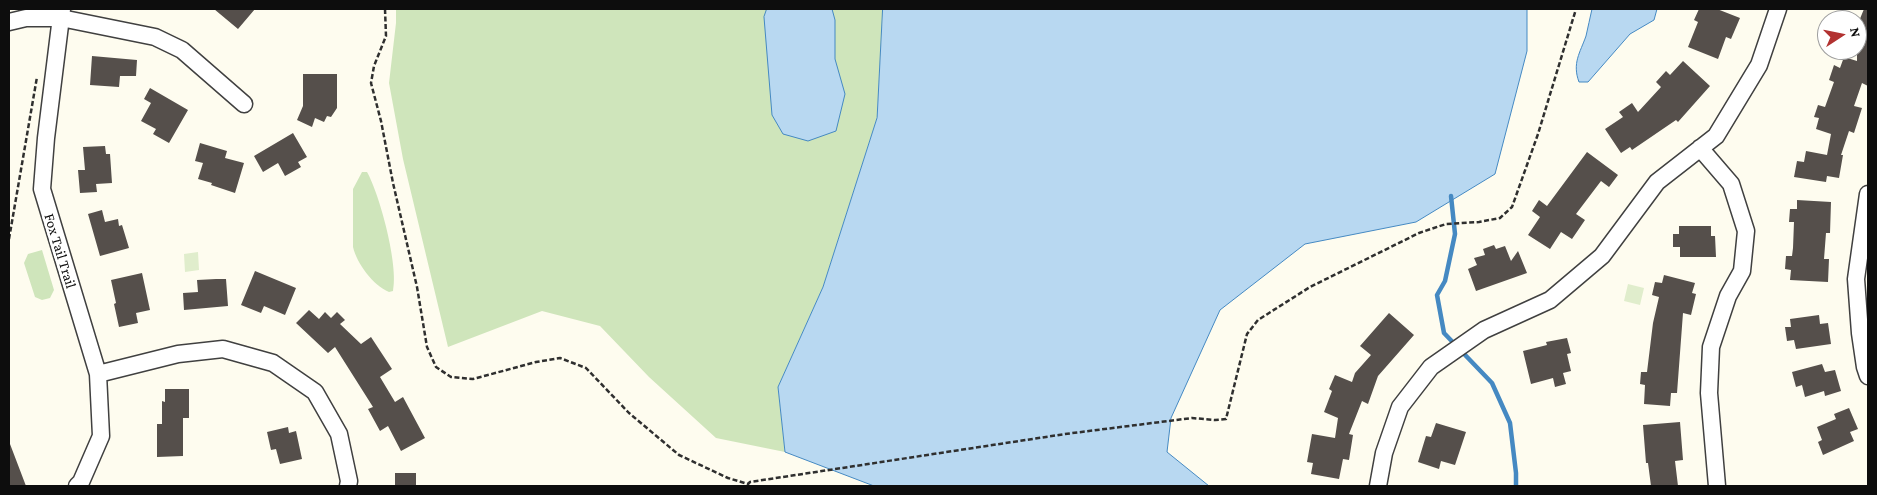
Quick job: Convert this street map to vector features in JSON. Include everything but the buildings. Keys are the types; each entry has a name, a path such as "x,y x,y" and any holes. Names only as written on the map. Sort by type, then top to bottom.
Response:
{"street":[{"path":"1378,486 1384,453 1400,408 1431,367 1484,330 1550,300 1602,256 1657,182 1716,136 1759,65 1778,9"},
{"path":"9,22 62,14 155,37 182,50 244,104"},
{"name":"Fox Tail Trail","path":"62,14 46,138 42,190 98,374 101,436 81,482 77,486"},
{"path":"1700,148 1731,184 1746,231 1742,271 1728,296 1711,347 1709,394 1717,486"},
{"path":"1868,194 1856,279 1860,333 1868,376"},
{"path":"98,374 178,354 223,349 273,362 315,392 339,434 349,480 348,486"}],"path":[{"path":"385,9 386,36 374,66 371,83 417,287 427,347 436,367 451,377 473,379 536,362 560,358 586,368 629,413 679,455 728,478 748,484 750,482 1065,434 1192,418 1226,419 1247,334 1258,320 1310,286 1419,233 1446,224 1479,222 1500,218 1512,207 1538,134 1576,9"},
{"path":"9,239 38,68"}],"green space":[{"path":"396,9 883,9 877,118 823,287 778,387 785,452 716,438 649,377 600,326 542,311 448,347 403,159 389,83"},
{"path":"362,172 367,172 372,183 383,213 391,248 394,280 393,291 389,292 383,289 366,273 353,247 353,189"},
{"path":"42,250 54,290 50,298 42,300 35,297 24,263 28,254"},
{"path":"198,252 199,270 185,272 184,254"},
{"path":"1628,284 1644,288 1640,305 1624,301"}],"water":[{"path":"767,9 832,9 835,20 835,59 845,94 836,131 808,141 783,134 772,115 764,17"},
{"path":"883,9 1527,9 1527,51 1495,174 1416,222 1305,244 1220,310 1171,418 1167,452 1209,486 874,486 785,452 778,387 823,287 877,118"},
{"path":"1592,9 1657,9 1654,20 1630,34 1588,82 1579,82 1576,69"}],"waterway":[{"path":"1451,196 1455,234 1445,281 1437,295 1444,333 1492,383 1510,423 1516,486"}]}
